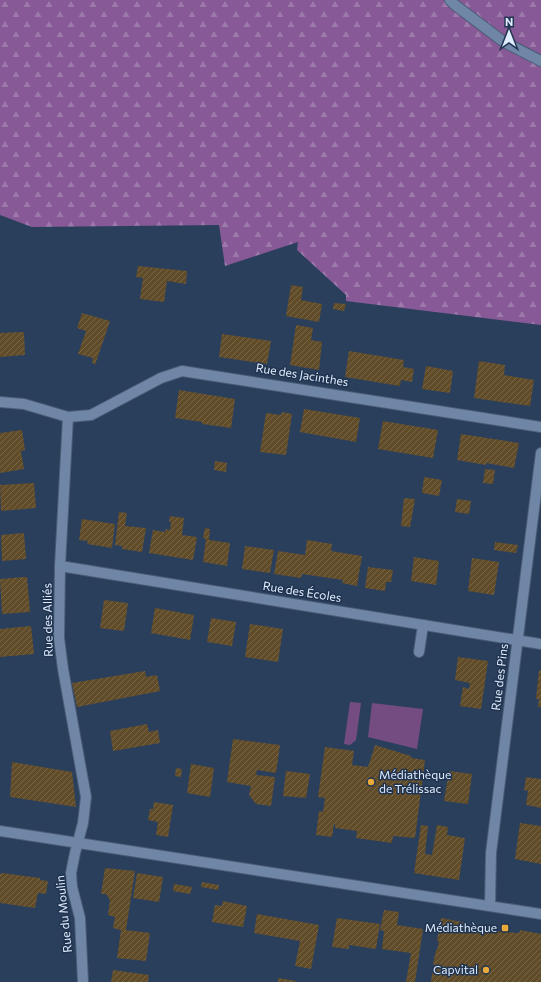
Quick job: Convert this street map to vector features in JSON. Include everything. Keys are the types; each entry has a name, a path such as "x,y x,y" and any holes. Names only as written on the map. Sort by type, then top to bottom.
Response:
{"street":[{"path":"450,0 504,42 541,61"},
{"name":"Rue des Jacinthes","path":"68,417 91,415 161,378 182,371 541,426"},
{"path":"0,402 24,404 68,417"},
{"name":"Rue des Alliés","path":"68,417 60,566 59,638 62,669 86,797 83,823 78,843"},
{"name":"Rue des Pins","path":"490,906 491,852 541,453"},
{"name":"Rue des Écoles","path":"60,566 541,644"},
{"path":"420,652 423,625"},
{"path":"0,831 541,914"},
{"name":"Rue du Moulin","path":"78,843 72,873 72,887 80,918 83,982"}],"shaded area":[{"path":"350,702 361,703 356,740 350,745 344,744"},
{"path":"372,703 423,709 417,749 368,737"}],"green space":[{"path":"0,0 541,0 541,325 346,301 346,295 297,250 298,242 225,266 219,225 32,227 0,215"}],"building":[{"path":"138,266 187,271 186,284 167,281 164,302 140,299 143,278 136,277"},
{"path":"291,285 303,287 301,300 322,304 319,322 286,316"},
{"path":"334,303 346,304 344,311 333,309"},
{"path":"82,313 110,321 95,365 92,362 93,358 78,354 86,331 77,328"},
{"path":"296,325 313,328 311,340 322,342 319,370 290,365"},
{"path":"24,332 25,355 0,357 0,333"},
{"path":"222,334 271,341 267,364 219,357"},
{"path":"349,351 404,360 403,367 414,369 412,382 401,380 400,386 345,377"},
{"path":"479,361 505,365 504,375 534,380 530,406 474,398"},
{"path":"426,366 453,371 450,393 422,389"},
{"path":"179,390 235,399 231,428 175,418"},
{"path":"304,409 360,418 356,442 300,432"},
{"path":"282,412 292,414 286,455 260,452 266,413 281,415"},
{"path":"383,421 438,430 433,458 378,449"},
{"path":"22,430 25,450 21,451 24,469 0,473 0,433"},
{"path":"461,434 519,443 514,468 457,460"},
{"path":"215,461 227,463 226,472 214,470"},
{"path":"485,469 495,470 493,484 483,483"},
{"path":"424,477 442,480 439,496 422,493"},
{"path":"34,483 36,508 1,511 0,485"},
{"path":"404,498 415,499 410,527 401,526"},
{"path":"457,499 471,501 469,514 455,512"},
{"path":"119,512 127,513 125,526 146,528 142,552 122,549 122,546 115,545"},
{"path":"170,516 184,518 182,535 197,537 193,560 149,553 153,530 165,532 166,529 170,530"},
{"path":"82,519 115,524 112,548 87,544 88,541 79,540"},
{"path":"205,528 210,529 209,540 230,543 227,566 203,562 206,539 203,538"},
{"path":"24,533 26,559 2,561 1,535"},
{"path":"307,540 332,544 331,551 362,556 357,586 342,583 343,580 302,574 301,578 274,574 278,551 305,555"},
{"path":"495,542 518,545 516,553 494,550"},
{"path":"245,546 274,550 270,573 242,569"},
{"path":"414,557 439,561 436,585 411,581"},
{"path":"472,558 499,562 494,595 468,591"},
{"path":"368,567 393,570 391,582 386,582 385,591 365,588"},
{"path":"27,577 30,612 2,614 0,579"},
{"path":"104,600 128,603 124,631 100,628"},
{"path":"155,608 194,615 190,640 151,633"},
{"path":"211,618 236,622 232,646 207,642"},
{"path":"250,624 283,629 278,662 245,657"},
{"path":"31,626 34,654 0,657 0,629"},
{"path":"458,657 488,661 481,709 460,706 463,687 469,689 470,683 455,680"},
{"path":"539,670 541,671 541,707 538,707 539,699 536,699"},
{"path":"145,671 146,677 157,675 160,691 77,707 72,683"},
{"path":"147,724 149,732 158,730 160,743 113,751 110,731"},
{"path":"233,739 280,745 276,773 257,770 256,775 275,777 271,806 256,804 249,795 251,786 227,782"},
{"name":"Médiathèque de Trélissac","path":"375,745 411,756 411,758 425,760 415,838 393,836 392,843 356,838 357,831 335,828 335,824 332,837 316,835 319,811 323,812 325,798 318,797 325,747 354,751 352,765 368,767"},
{"path":"12,762 72,772 76,807 10,797"},
{"path":"191,764 214,768 210,797 187,793"},
{"path":"176,768 182,769 181,777 175,776"},
{"path":"286,771 310,774 306,798 283,796"},
{"path":"449,771 472,774 468,804 444,801"},
{"path":"526,777 541,779 541,808 526,805 528,791 524,790"},
{"path":"154,802 173,805 168,837 156,835 158,822 148,820 150,809 153,809"},
{"path":"520,823 541,826 541,864 515,859"},
{"path":"421,825 428,826 425,854 432,855 437,825 448,827 447,835 465,838 459,880 414,873"},
{"path":"105,868 135,871 126,930 150,933 146,961 117,958 121,930 113,928 115,917 108,915 110,900 106,894 101,894"},
{"path":"137,873 163,877 159,902 133,898"},
{"path":"0,874 40,878 40,880 48,881 46,894 38,893 35,908 0,903"},
{"path":"202,882 219,885 218,890 201,887"},
{"path":"174,884 192,887 190,894 173,891"},
{"path":"223,901 247,906 243,927 212,922 215,905 222,906"},
{"path":"384,910 399,912 397,925 423,929 415,982 406,982 411,953 382,949 384,931 380,930"},
{"path":"257,914 319,925 311,969 295,966 300,941 254,933"},
{"path":"337,918 380,924 376,949 349,945 349,949 332,947"},
{"path":"441,918 467,923 466,929 519,933 520,930 541,934 541,982 431,982 435,965 433,964 439,941 437,941"},
{"path":"113,970 149,975 148,982 111,982"},
{"path":"278,978 296,981 296,982 278,982"}],"place":[{"name":"Médiathèque de Trélissac","path":"371,782"},
{"name":"Médiathèque","path":"505,928"},
{"name":"Capvital","path":"486,970"}]}
